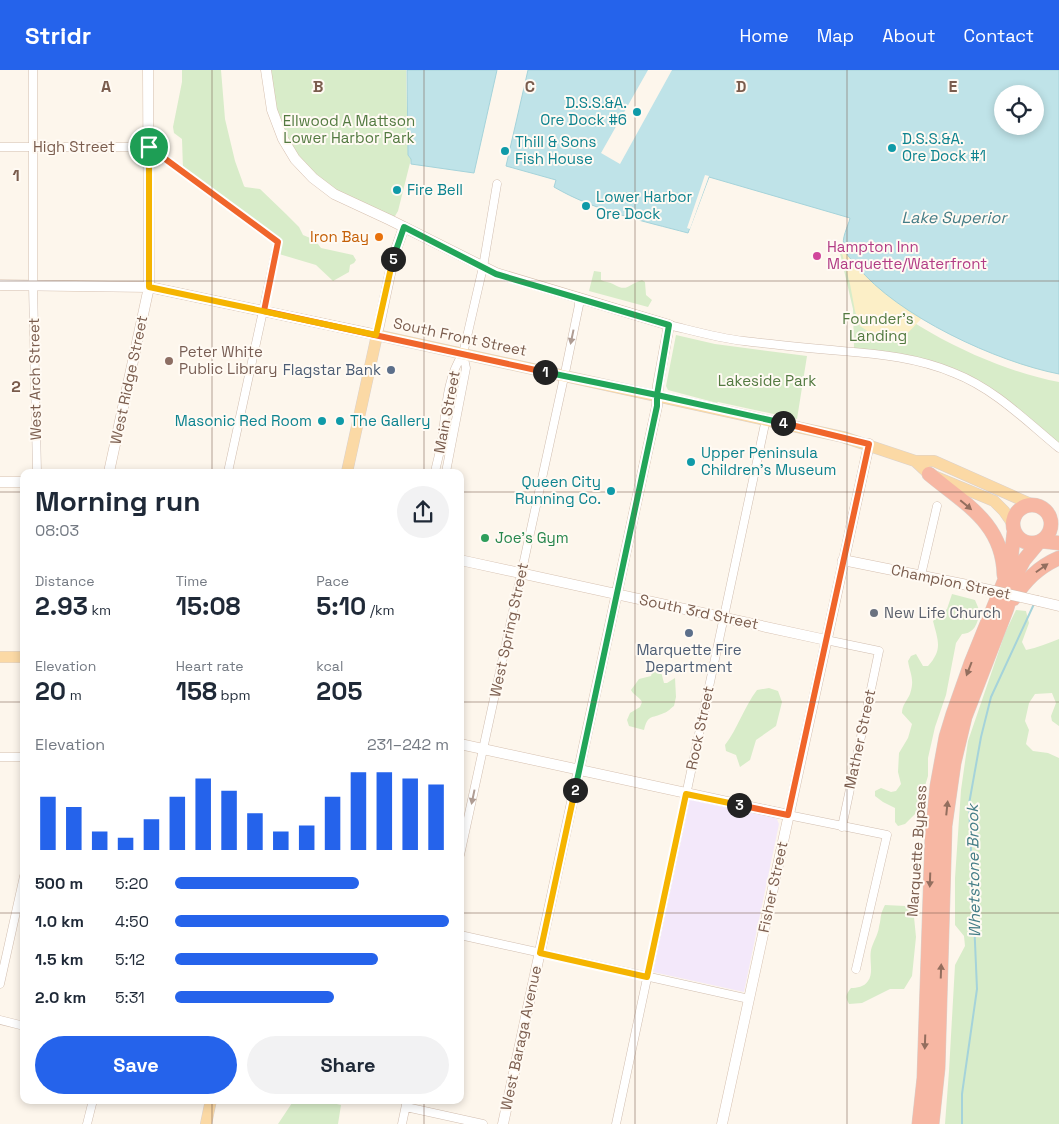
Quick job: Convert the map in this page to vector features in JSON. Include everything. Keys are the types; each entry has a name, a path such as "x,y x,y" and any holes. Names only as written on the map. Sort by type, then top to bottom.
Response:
{"highway":[{"path":"929,474 989,526 1001,549 1004,583"},
{"path":"1040,542 1054,523 1043,509 1034,505 1028,505 1016,514 1014,528 1018,538 1025,542 1059,544"},
{"name":"Marquette Bypass","path":"919,1124 924,1078 931,845 937,786 946,737 953,714 1012,559 1014,528"},
{"name":"Marquette Bypass","path":"932,1124 938,1068 947,804 954,763 965,717 1007,608 1016,573 1024,560 1040,542"},
{"path":"1007,608 1029,578 1043,566 1059,558"}],"main road":[{"name":"South Front Street","path":"376,335 843,436 914,461 929,474 994,501 1004,511 1014,528"},
{"path":"348,469 376,335"},
{"name":"South Front Street","path":"914,461 934,461 1034,505"},
{"path":"0,657 20,657"},
{"path":"206,1124 210,1104"}],"street":[{"name":"West Arch Street","path":"33,70 33,285 37,469"},
{"name":"West Ridge Street","path":"110,469 149,287 148,70"},
{"path":"266,70 272,110 283,139 295,159 313,178 334,194 496,274 669,325 713,336 741,341 904,358 930,365 954,373 995,395 1059,448"},
{"name":"High Street","path":"0,147 149,147"},
{"path":"149,147 278,242 229,469"},
{"name":"Main Street","path":"436,469 455,365 463,354 483,267 497,184"},
{"path":"0,285 149,287 376,335 394,255 404,227"},
{"name":"West Spring Street","path":"464,837 564,376 579,304 578,297"},
{"name":"West Baraga Avenue","path":"503,1124 657,406 657,395 669,325"},
{"name":"Main Street","path":"447,469 466,368 463,354"},
{"name":"Rock Street","path":"616,1124 766,419"},
{"name":"Fisher Street","path":"722,1124 869,444"},
{"path":"0,482 20,482"},
{"path":"920,576 937,506"},
{"name":"Champion Street","path":"843,560 977,587 1059,606"},
{"name":"South 3rd Street","path":"464,561 879,651"},
{"name":"Mather Street","path":"842,827 879,651"},
{"path":"464,745 887,836 856,969"},
{"path":"0,757 20,757"},
{"path":"0,984 20,894"},
{"path":"464,936 749,999"},
{"path":"0,1020 20,1025"},
{"path":"88,1124 91,1104"},
{"path":"402,1124 406,1104"},
{"path":"410,1104 483,1124"}],"shaded area":[{"path":"687,798 776,817 779,824 744,992 653,972"}],"green space":[{"path":"182,70 221,70 225,119 235,161 244,186 260,189 299,227 303,235 315,240 321,248 353,255 356,260 350,265 349,272 333,281 316,265 279,254 280,240 183,169 182,139 174,133 173,127 182,82"},
{"name":"Ellwood A Mattson Lower Harbor Park","path":"266,70 406,70 408,155 411,159 398,211 392,221 334,194 283,139"},
{"name":"Founder's Landing","path":"839,249 852,269 879,297 926,330 980,357 1008,368 1059,382 1059,446 967,376 854,349 853,309"},
{"path":"594,271 601,272 601,280 622,288 642,280 645,282 646,295 652,300 648,307 589,291"},
{"name":"Lakeside Park","path":"676,335 715,344 807,356 797,419 717,403 668,390 666,386"},
{"path":"952,594 975,600 980,612 973,630 962,634 956,643 946,695 935,727 928,758 928,776 917,812 905,824 898,826 895,822 895,808 875,796 875,791 881,788 891,792 896,791 901,784 898,772 899,753 908,738 912,724 902,713 912,684 908,661 911,656 916,654 923,666 928,666 933,660 938,645 933,621 947,609"},
{"path":"1016,610 1026,611 1029,623 1022,642 1026,650 1059,639 1059,726 1052,721 1051,716 1056,703 1052,693 1035,694 1029,703 1025,721 1029,730 1026,744 1033,751 1048,753 1059,758 1059,1124 945,1124 955,965 965,946 964,936 955,925 955,878 961,790 968,741 1005,633"},
{"path":"655,663 659,664 664,683 675,678 676,697 674,706 649,719 644,730 629,726 627,720 630,713 640,707 642,702 631,690 639,679 651,676"},
{"path":"769,688 778,691 782,702 776,726 756,740 750,760 740,767 736,755 726,751 725,745 757,690"},
{"path":"885,905 905,906 914,917 916,937 912,976 904,989 890,989 862,1003 849,1004 847,994 849,990 864,985 870,978 871,950 878,933 881,914"},
{"path":"291,1104 341,1105 338,1124 278,1124"}],"sand":[{"path":"844,236 1059,374 1006,359 922,318 904,337 872,334 860,326 855,311 842,253"}],"water":[{"path":"407,70 497,70 474,173 411,164 411,159 408,155"},
{"name":"Lake Superior","path":"528,70 1059,70 1059,374 1034,368 978,348 922,319 897,302 875,285 846,253 843,240 850,218 709,177 688,233 637,220 586,203 554,187 556,180 506,166"}],"pier":[{"name":"D.S.S.&A. Ore Dock #6","path":"648,70 672,70 620,164 601,153"},
{"path":"705,175 709,176 690,229 687,228"}],"waterway":[{"name":"Whetstone Brook","path":"962,1124 962,1094 977,989 969,804 981,737 991,697 1034,604"}],"place":[{"name":"D.S.S.&A. Ore Dock #6","path":"637,112"},
{"name":"D.S.S.&A. Ore Dock #1","path":"892,148"},
{"name":"Thill & Sons Fish House","path":"505,151"},
{"name":"Fire Bell","path":"397,190"},
{"name":"Lower Harbor Ore Dock","path":"586,206"},
{"name":"Iron Bay","path":"379,237"},
{"name":"Hampton Inn Marquette/Waterfront","path":"817,256"},
{"name":"Peter White Public Library","path":"169,361"},
{"name":"Flagstar Bank","path":"391,370"},
{"name":"Masonic Red Room","path":"322,421"},
{"name":"The Gallery","path":"340,421"},
{"name":"Upper Peninsula Children's Museum","path":"691,462"},
{"name":"Queen City Running Co.","path":"611,491"},
{"name":"Joe's Gym","path":"485,538"},
{"name":"New Life Church","path":"874,613"},
{"name":"Marquette Fire Department","path":"689,633"}],"route":[{"path":"149,147 149,287 264,311 271,312 376,335 394,255 404,227 496,274 669,325 657,395 843,436 869,444 788,815 686,794 647,977 540,953 657,406 657,395 646,394 376,335 314,322 264,311 278,242 149,147"}]}
